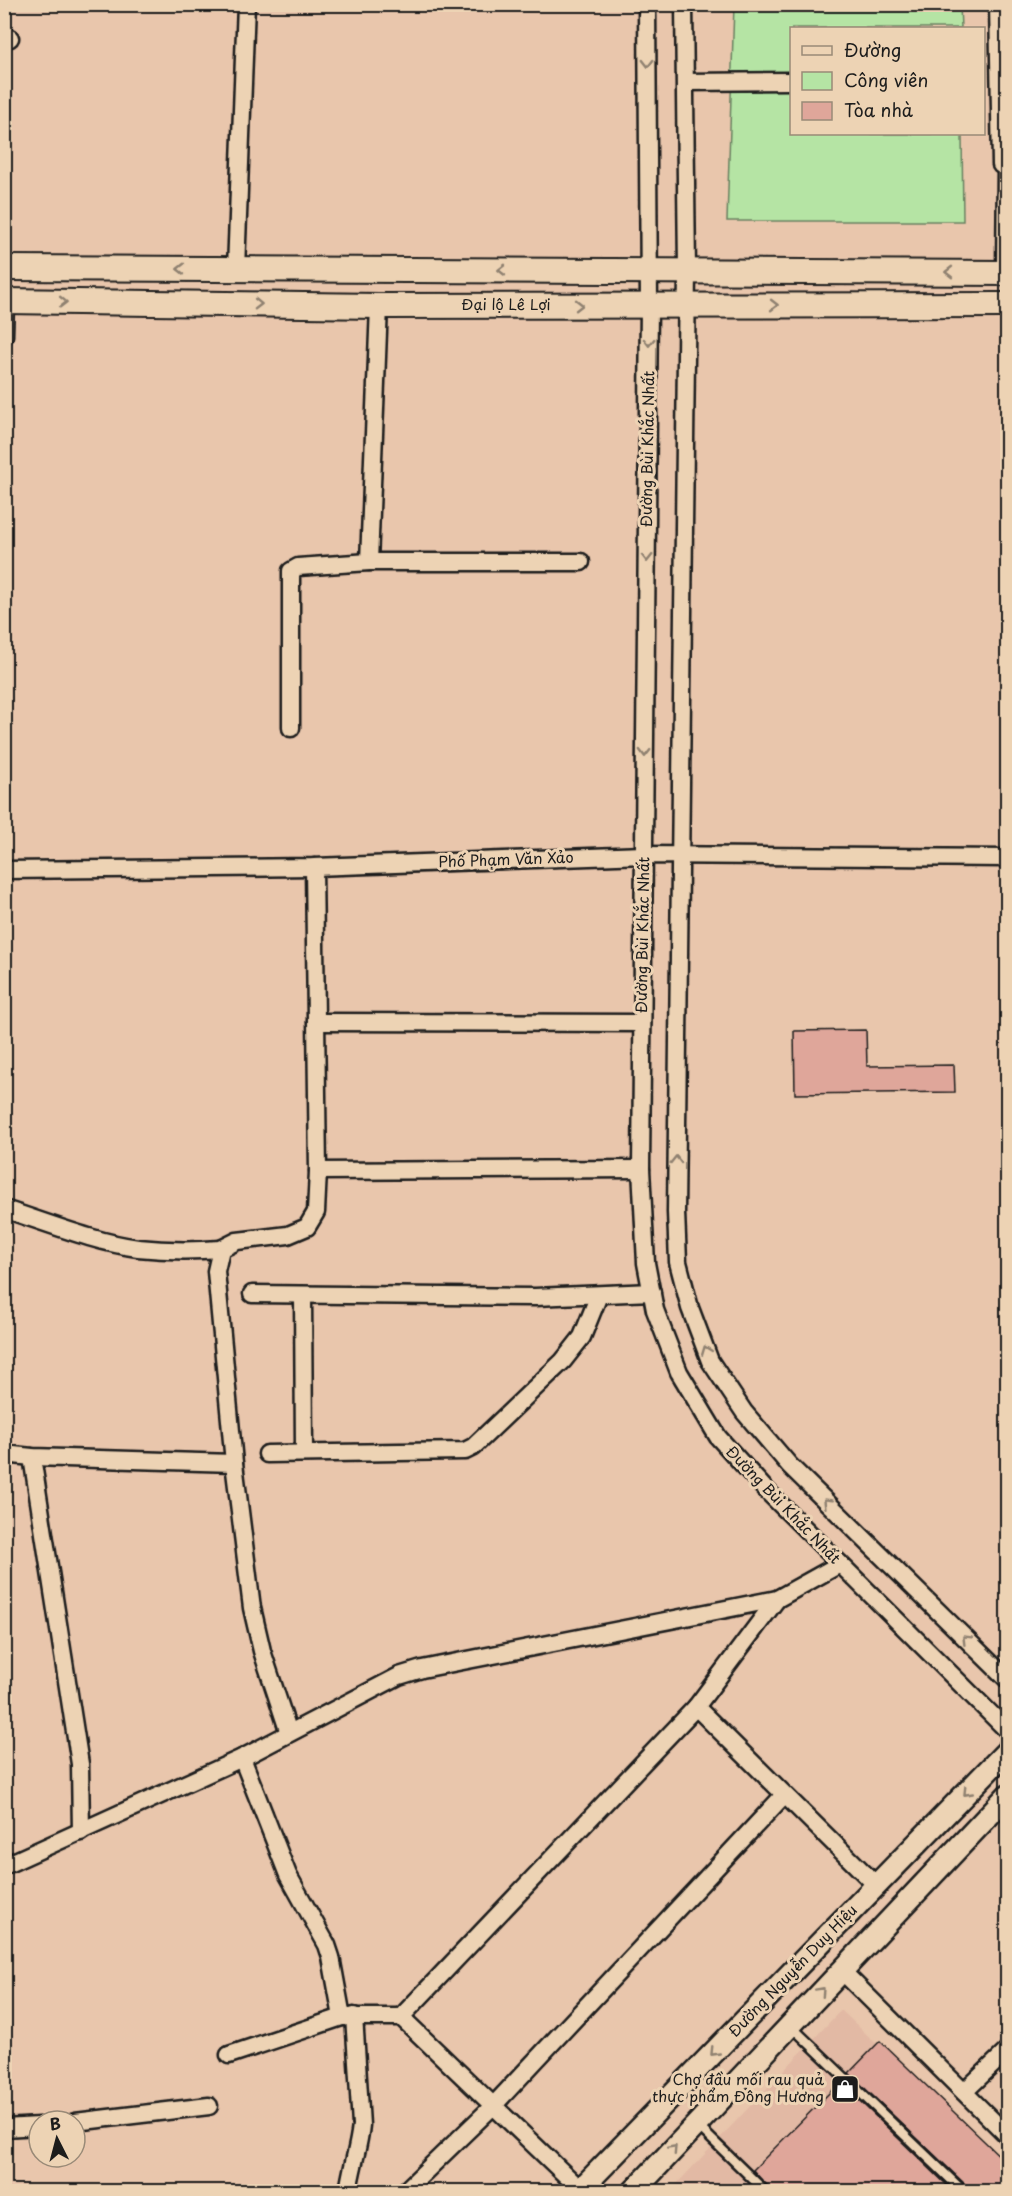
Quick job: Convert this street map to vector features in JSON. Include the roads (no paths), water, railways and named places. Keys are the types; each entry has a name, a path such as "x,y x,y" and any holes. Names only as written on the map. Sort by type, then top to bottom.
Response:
{"main road":[{"path":"4,268 1004,273"},
{"name":"Đại lộ Lê Lợi","path":"5,301 379,306 1008,305"}],"street":[{"path":"236,269 246,4"},
{"name":"Đường Bùi Khắc Nhất","path":"647,4 649,305 641,1169 646,1263 652,1292 656,1310 679,1372 718,1437 765,1489 1008,1731"},
{"path":"684,4 687,271 676,1212 678,1262 690,1308 710,1361 744,1412 790,1466 1008,1680"},
{"path":"998,4 991,80 1004,163"},
{"path":"686,82 790,81"},
{"path":"4,336 5,301"},
{"path":"369,562 379,306"},
{"path":"291,728 291,572 298,567 369,562 581,562"},
{"name":"Phố Phạm Văn Xảo","path":"4,870 314,867 644,855 1008,858"},
{"path":"4,1209 87,1235 136,1247 193,1251 221,1249 237,1240 288,1235 307,1227 316,1212 318,1170 314,867"},
{"path":"316,1022 642,1023"},
{"path":"318,1170 641,1169"},
{"path":"221,1249 216,1270 234,1463 252,1608 262,1651 289,1733"},
{"path":"252,1294 535,1297 652,1292"},
{"path":"267,1454 465,1451 473,1447 563,1361 582,1337 598,1295"},
{"path":"303,1296 304,1452"},
{"path":"4,1454 32,1457 234,1463"},
{"path":"32,1457 80,1764 81,1832"},
{"path":"4,1866 242,1758 399,1676 422,1669 777,1599 840,1564"},
{"path":"401,2017 696,1707 777,1599"},
{"path":"696,1707 876,1886"},
{"name":"Đường Nguyễn Duy Hiệu","path":"580,2191 1008,1750"},
{"path":"242,1758 288,1875 327,1945 348,2016 362,2124 348,2192"},
{"path":"404,2192 493,2106 784,1795"},
{"path":"633,2192 1008,1795"},
{"path":"841,1970 1008,2136"},
{"path":"229,2055 348,2016 401,2017 580,2191"},
{"path":"963,2092 1008,2050"},
{"path":"87,2121 209,2106"},
{"path":"4,2128 27,2127"}],"lane":[{"path":"1004,163 1004,273"},
{"path":"790,2024 964,2192"},
{"path":"696,2124 766,2192"}],"place":[{"name":"Chợ đầu mối rau quả thực phẩm Đông Hương","path":"845,2089"}]}
